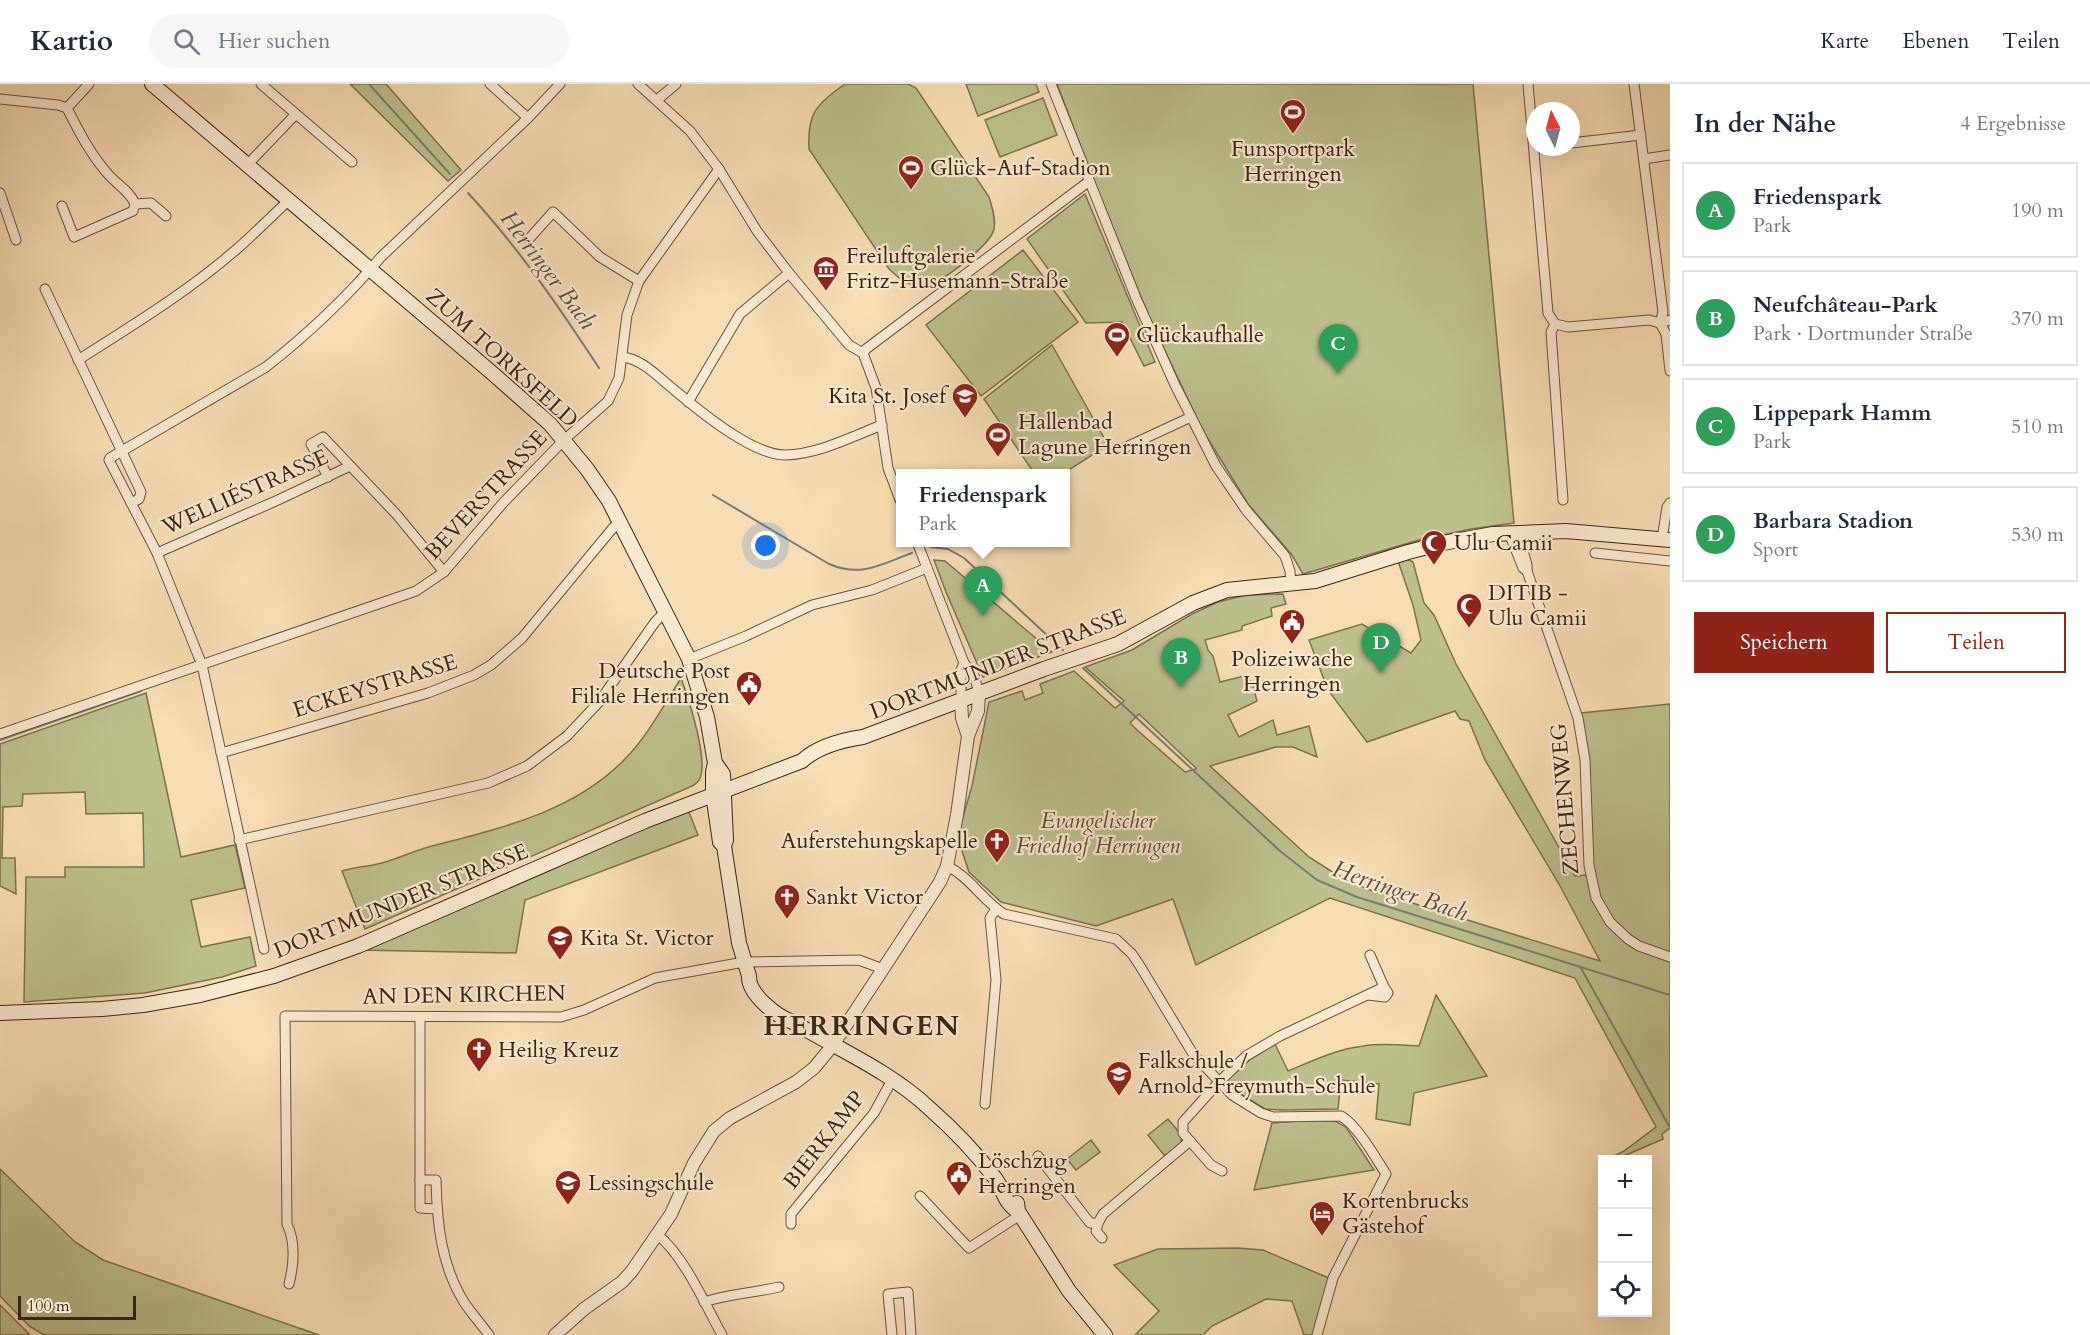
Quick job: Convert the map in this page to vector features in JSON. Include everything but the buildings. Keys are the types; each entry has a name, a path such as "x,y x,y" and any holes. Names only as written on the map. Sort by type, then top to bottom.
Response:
{"main road":[{"name":"ZUM TORKSFELD","path":"152,84 491,372 549,424 592,476 620,521 689,659 707,717 715,764 723,774 719,792 720,842 724,846 732,905 749,976 793,1022 833,1045"},
{"name":"DORTMUNDER STRASSE","path":"0,1013 91,1010 143,1005 200,995 274,976 358,946 645,821 802,761 815,752 849,739 863,737 1054,665 1118,644 1193,603 1212,596 1245,587 1291,585 1315,581 1443,543 1473,537 1566,531 1666,540"},
{"path":"833,1045 892,1080 927,1105 976,1156 1002,1188 1011,1192 1019,1213 1069,1291 1105,1335"}],"street":[{"path":"67,108 89,84"},
{"path":"261,84 352,162"},
{"path":"490,84 528,118"},
{"path":"264,949 202,665 157,553 109,464 110,458 266,367 309,330 381,257 528,118 560,84"},
{"path":"638,84 690,131 718,169 757,231 789,273 849,345 863,353 876,388 888,468 896,489"},
{"path":"657,100 676,84"},
{"path":"1051,84 1146,325 1216,466 1246,510 1285,556 1290,571 1291,585"},
{"path":"1528,84 1530,102"},
{"path":"1634,84 1663,312 1660,323 1666,334 1670,371"},
{"path":"0,99 67,108 87,148 109,175 132,197 135,204 133,211 74,237 62,206"},
{"path":"247,165 295,115"},
{"path":"1580,142 1641,135"},
{"path":"1644,159 1670,155"},
{"path":"1535,156 1548,313 1555,324 1568,327 1649,320 1660,323 1670,320"},
{"name":"BEVERSTRASSE","path":"0,734 416,591 444,572 503,503 564,440 608,401 619,378 627,315 639,281 718,169"},
{"path":"863,353 1088,182"},
{"path":"0,193 16,240"},
{"path":"78,360 136,323 209,271 238,248 289,200"},
{"path":"135,204 152,203 166,216"},
{"path":"528,238 553,212 600,257 639,281"},
{"path":"688,402 740,314 789,273"},
{"path":"45,289 120,452 141,492 139,499 131,503"},
{"path":"1555,324 1551,332 1563,500"},
{"path":"622,357 632,358 642,364 688,402 748,444 764,451 783,455 818,449 882,425"},
{"path":"1124,448 1191,417"},
{"path":"328,477 311,444 323,437 397,515 444,572"},
{"name":"WELLIÉSTRASSE","path":"157,553 350,466"},
{"path":"1666,540 1667,507 1670,503"},
{"name":"ECKEYSTRASSE","path":"221,753 428,693 474,675 522,638 620,521"},
{"name":"ZECHENWEG","path":"1513,533 1511,543 1523,568 1527,571 1578,718 1585,760 1589,865 1596,898 1610,922 1628,939 1670,957"},
{"path":"1632,557 1634,536"},
{"path":"555,1335 584,1309 622,1282 658,1235 675,1207 694,1163 714,1131 729,1118 796,1082 814,1068 833,1045 940,882 947,866 968,736 978,711 979,693 974,675 964,663 919,547"},
{"path":"1595,553 1670,561"},
{"path":"689,659 746,636 812,605 872,590 927,568"},
{"path":"239,840 488,783 527,766 567,736 599,702 655,622 664,613"},
{"path":"964,663 961,670 961,700 962,718 968,736"},
{"path":"947,866 967,879 996,909 1004,914 1116,939 1140,966 1193,1054 1219,1082 1249,1106 1273,1117 1341,1116 1353,1127 1386,1174 1332,1278 1317,1335"},
{"path":"985,1104 996,980 990,918 996,909"},
{"path":"1222,1171 1211,1165 1183,1133 1183,1122 1246,1056 1384,987 1370,955"},
{"name":"AN DEN KIRCHEN","path":"289,1284 293,1238 287,1224 285,1016 561,1017 584,1011 616,994 655,978 744,962 859,960 883,969"},
{"path":"420,1017 420,1209 436,1209"},
{"name":"BIERKAMP","path":"790,1224 790,1214 874,1113 892,1080"},
{"path":"1102,1238 1096,1231 1103,1214 1190,1141"},
{"path":"1038,1156 1090,1223 1098,1223"},
{"path":"420,1180 436,1180 436,1209 448,1268 464,1302 489,1335"},
{"path":"920,1196 969,1248 1019,1213"},
{"path":"658,1235 670,1246 722,1335"},
{"path":"704,1302 726,1295 760,1292 778,1287"},
{"path":"892,1335 888,1294 908,1292 911,1335"}],"green space":[{"path":"350,84 386,84 461,170 448,181"},
{"name":"Glück-Auf-Stadion","path":"845,84 908,84 916,88 989,197 994,221 991,235 969,259 935,282 913,285 902,280 889,269 809,149 810,127 815,111 820,104"},
{"path":"966,84 1036,84 1039,92 978,116"},
{"path":"1057,84 1473,84 1514,523 1419,540 1303,574 1292,555 1248,504 1202,429 1150,319"},
{"path":"1043,98 1057,135 1000,157 985,120"},
{"path":"1085,194 1155,362 1144,366 1122,322 1086,323 1027,239"},
{"path":"1023,250 1078,322 981,396 926,325"},
{"path":"1052,345 1108,445 1070,469 1031,469 984,399"},
{"name":"Evangelischer Friedhof Herringen","path":"1403,557 1413,562 1424,603 1434,615 1456,664 1575,876 1586,875 1600,897 1593,869 1581,713 1670,704 1670,1128 1662,1134 1663,1139 1626,1155 1616,1155 1656,1127 1575,978 1330,898 1196,965 1173,899 1096,926 1001,902 969,872 962,851 960,827 972,786 989,702 1022,691 1025,700 1043,693 1040,684 1074,671 1115,708 1124,701 1085,667 1132,650 1192,614 1218,602 1246,595 1283,594 1286,604 1271,608 1272,616 1242,626 1242,630 1205,640 1213,656 1220,682 1244,676 1252,682 1257,701 1228,715 1239,737 1273,720 1277,735 1309,726 1317,757 1293,747 1276,747 1210,766 1309,857 1334,873 1367,889 1600,961 1559,884 1485,760 1469,721 1460,719 1455,711 1367,742 1328,690 1309,640 1362,624 1411,653 1421,640 1413,605 1397,558","holes":["1139,714 1196,769 1185,772 1130,723"]},
{"path":"934,560 945,561 1052,652 983,677"},
{"path":"681,678 693,714 702,760 699,781 693,786 365,929 342,871 380,864 425,848 505,826 556,807 581,794 603,779 632,751 655,720"},
{"path":"146,693 181,857 235,845 245,888 191,900 201,947 250,937 256,966 222,977 145,993 24,1002 26,877 65,877 65,867 144,867 143,813 86,814 85,792 23,794 22,806 3,807 2,858 15,858 16,894 0,886 0,744"},
{"path":"687,807 698,835 525,900 516,953 358,950"},
{"path":"1436,995 1487,1076 1414,1093 1410,1125 1376,1119 1379,1084 1341,1080 1338,1109 1265,1109 1229,1087 1229,1078 1251,1059 1275,1044 1288,1071 1353,1048 1384,1044 1419,1046"},
{"path":"1168,1119 1179,1133 1181,1141 1171,1153 1164,1155 1148,1135"},
{"path":"1335,1121 1346,1127 1374,1170 1254,1190 1272,1123"},
{"path":"1091,1140 1100,1152 1076,1170 1067,1159"},
{"path":"0,1169 75,1242 103,1260 319,1335 44,1335 29,1326 0,1296"},
{"path":"1158,1249 1263,1250 1331,1279 1313,1335 1304,1335 1292,1301 1266,1299 1212,1326 1203,1335 1135,1335 1159,1311 1114,1265"},
{"path":"0,1305 30,1335 0,1335"}],"waterway":[{"name":"Herringer Bach","path":"369,84 450,174"},
{"name":"Herringer Bach","path":"468,193 537,278 599,368"},
{"name":"Herringer Bach","path":"713,495 829,564 841,568 862,570 912,553"},
{"name":"Herringer Bach","path":"930,547 948,549 964,558 1063,650"},
{"name":"Herringer Bach","path":"1083,668 1280,851 1317,880 1357,897 1670,995"},
{"path":"0,740 141,691"},
{"path":"1581,968 1669,1126"}],"place":[{"name":"Funsportpark Herringen","path":"1293,135"},
{"name":"Glück-Auf-Stadion","path":"911,191"},
{"name":"Freiluftgalerie Fritz-Husemann-Straße","path":"826,292"},
{"name":"Glückaufhalle","path":"1117,358"},
{"name":"Lippepark Hamm","path":"1338,374"},
{"name":"Kita St. Josef","path":"965,419"},
{"name":"Hallenbad Lagune Herringen","path":"998,458"},
{"name":"Ulu Camii","path":"1434,566"},
{"name":"Friedenspark","path":"983,616"},
{"name":"DITIB - Ulu Camii","path":"1469,629"},
{"name":"Polizeiwache Herringen","path":"1292,645"},
{"name":"Barbara Stadion","path":"1381,673"},
{"name":"Neufchâteau-Park","path":"1181,688"},
{"name":"Deutsche Post Filiale Herringen","path":"749,707"},
{"name":"Auferstehungskapelle","path":"997,864"},
{"name":"Sankt Victor","path":"787,920"},
{"name":"Kita St. Victor","path":"560,961"},
{"name":"Heilig Kreuz","path":"479,1073"},
{"name":"Falkschule / Arnold-Freymuth-Schule","path":"1119,1097"},
{"name":"Löschzug Herringen","path":"959,1197"},
{"name":"Lessingschule","path":"568,1206"},
{"name":"Kortenbrucks Gästehof","path":"1322,1237"}],"district":[{"name":"HERRINGEN","path":"862,1026"}]}
